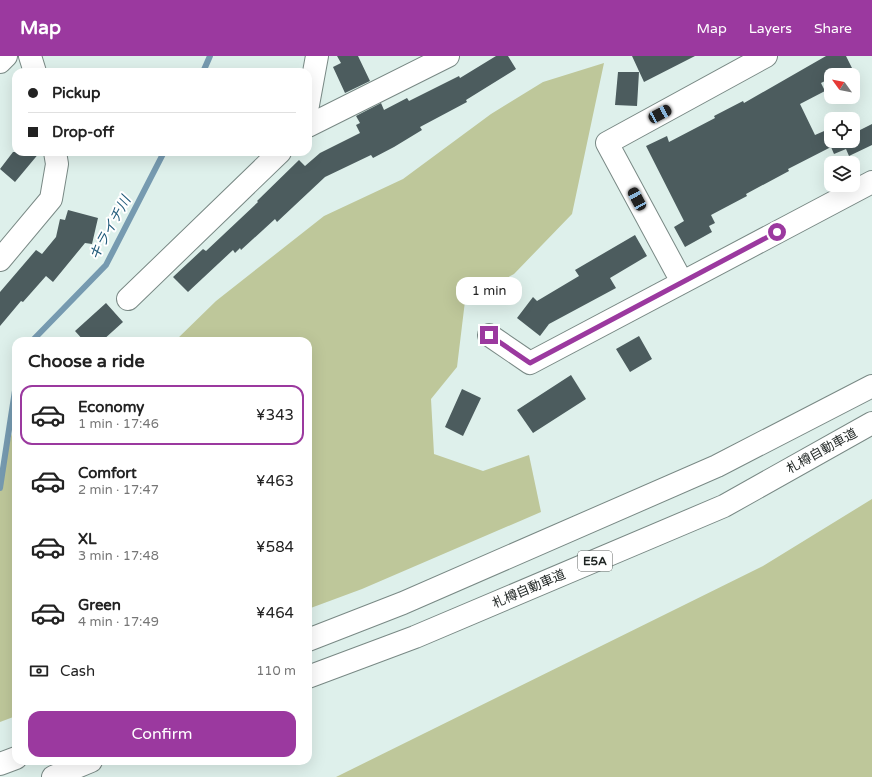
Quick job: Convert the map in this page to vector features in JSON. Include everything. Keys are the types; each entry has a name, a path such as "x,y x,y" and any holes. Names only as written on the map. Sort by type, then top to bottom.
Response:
{"main road":[{"path":"0,62 6,56"},
{"path":"30,56 34,68"},
{"path":"312,83 317,56"},
{"path":"312,124 448,56"},
{"path":"682,282 607,143 766,56"},
{"path":"0,260 51,199 57,164 56,156"},
{"path":"128,299 276,156"},
{"path":"489,335 530,363 872,182"},
{"path":"312,638 403,603 717,466 872,386"},
{"name":"札樽自動車道","path":"312,676 415,637 724,506 872,423"},
{"path":"0,764 12,760"},
{"path":"53,777 82,765"}],"green space":[{"path":"604,63 572,214 514,274 465,301 457,367 431,399 434,454 483,471 529,455 541,512 362,589 312,608 312,337 179,337 216,301 324,216 403,179 491,114 543,82"},
{"path":"12,434 12,718 0,722 0,471"},
{"path":"872,499 872,777 336,777 763,566"}],"building":[{"path":"337,56 358,56 370,81 345,93 333,67 341,63"},
{"path":"496,56 508,56 516,69 466,100 467,102 420,127 422,130 394,147 373,158 371,155 325,177 277,222 275,219 241,250 240,248 235,253 233,250 188,292 173,277 203,249 206,251 258,202 257,201 299,160 305,166 320,153 360,133 356,125 360,123 356,116 381,103 384,110 407,98 409,101 459,76 460,78"},
{"path":"632,56 695,56 644,82"},
{"path":"826,56 846,56 852,68 824,68 824,82 821,83 824,92 800,104 815,135 824,131 824,148 829,148 788,169 789,171 711,215 715,223 709,226 712,232 685,247 674,227 684,221 646,146 667,136 669,142 715,118 714,116 743,101 744,103"},
{"path":"618,72 639,72 637,106 615,105"},
{"path":"872,124 872,145 849,156 846,149 834,154 831,148 860,148 860,130"},
{"path":"12,153 12,156 37,156 15,182 0,169"},
{"path":"68,210 98,218 92,244 85,243 53,282 46,276 23,302 21,301 0,326 0,292 36,250 42,254 56,237 60,219 65,220"},
{"path":"635,235 647,256 610,278 616,288 549,324 540,336 517,318 533,297 537,301 579,276 575,270"},
{"path":"106,303 123,322 106,337 80,337 75,331"},
{"path":"639,336 652,359 630,372 616,349"},
{"path":"571,375 586,399 533,433 517,410"},
{"path":"462,389 481,398 463,436 445,427"}],"waterway":[{"name":"キライチ川","path":"205,68 210,56"},
{"name":"キライチ川","path":"36,337 106,265 162,156"},
{"name":"キライチ川","path":"0,488 12,410"}],"route":[{"path":"489,335 530,363 777,232"}]}
